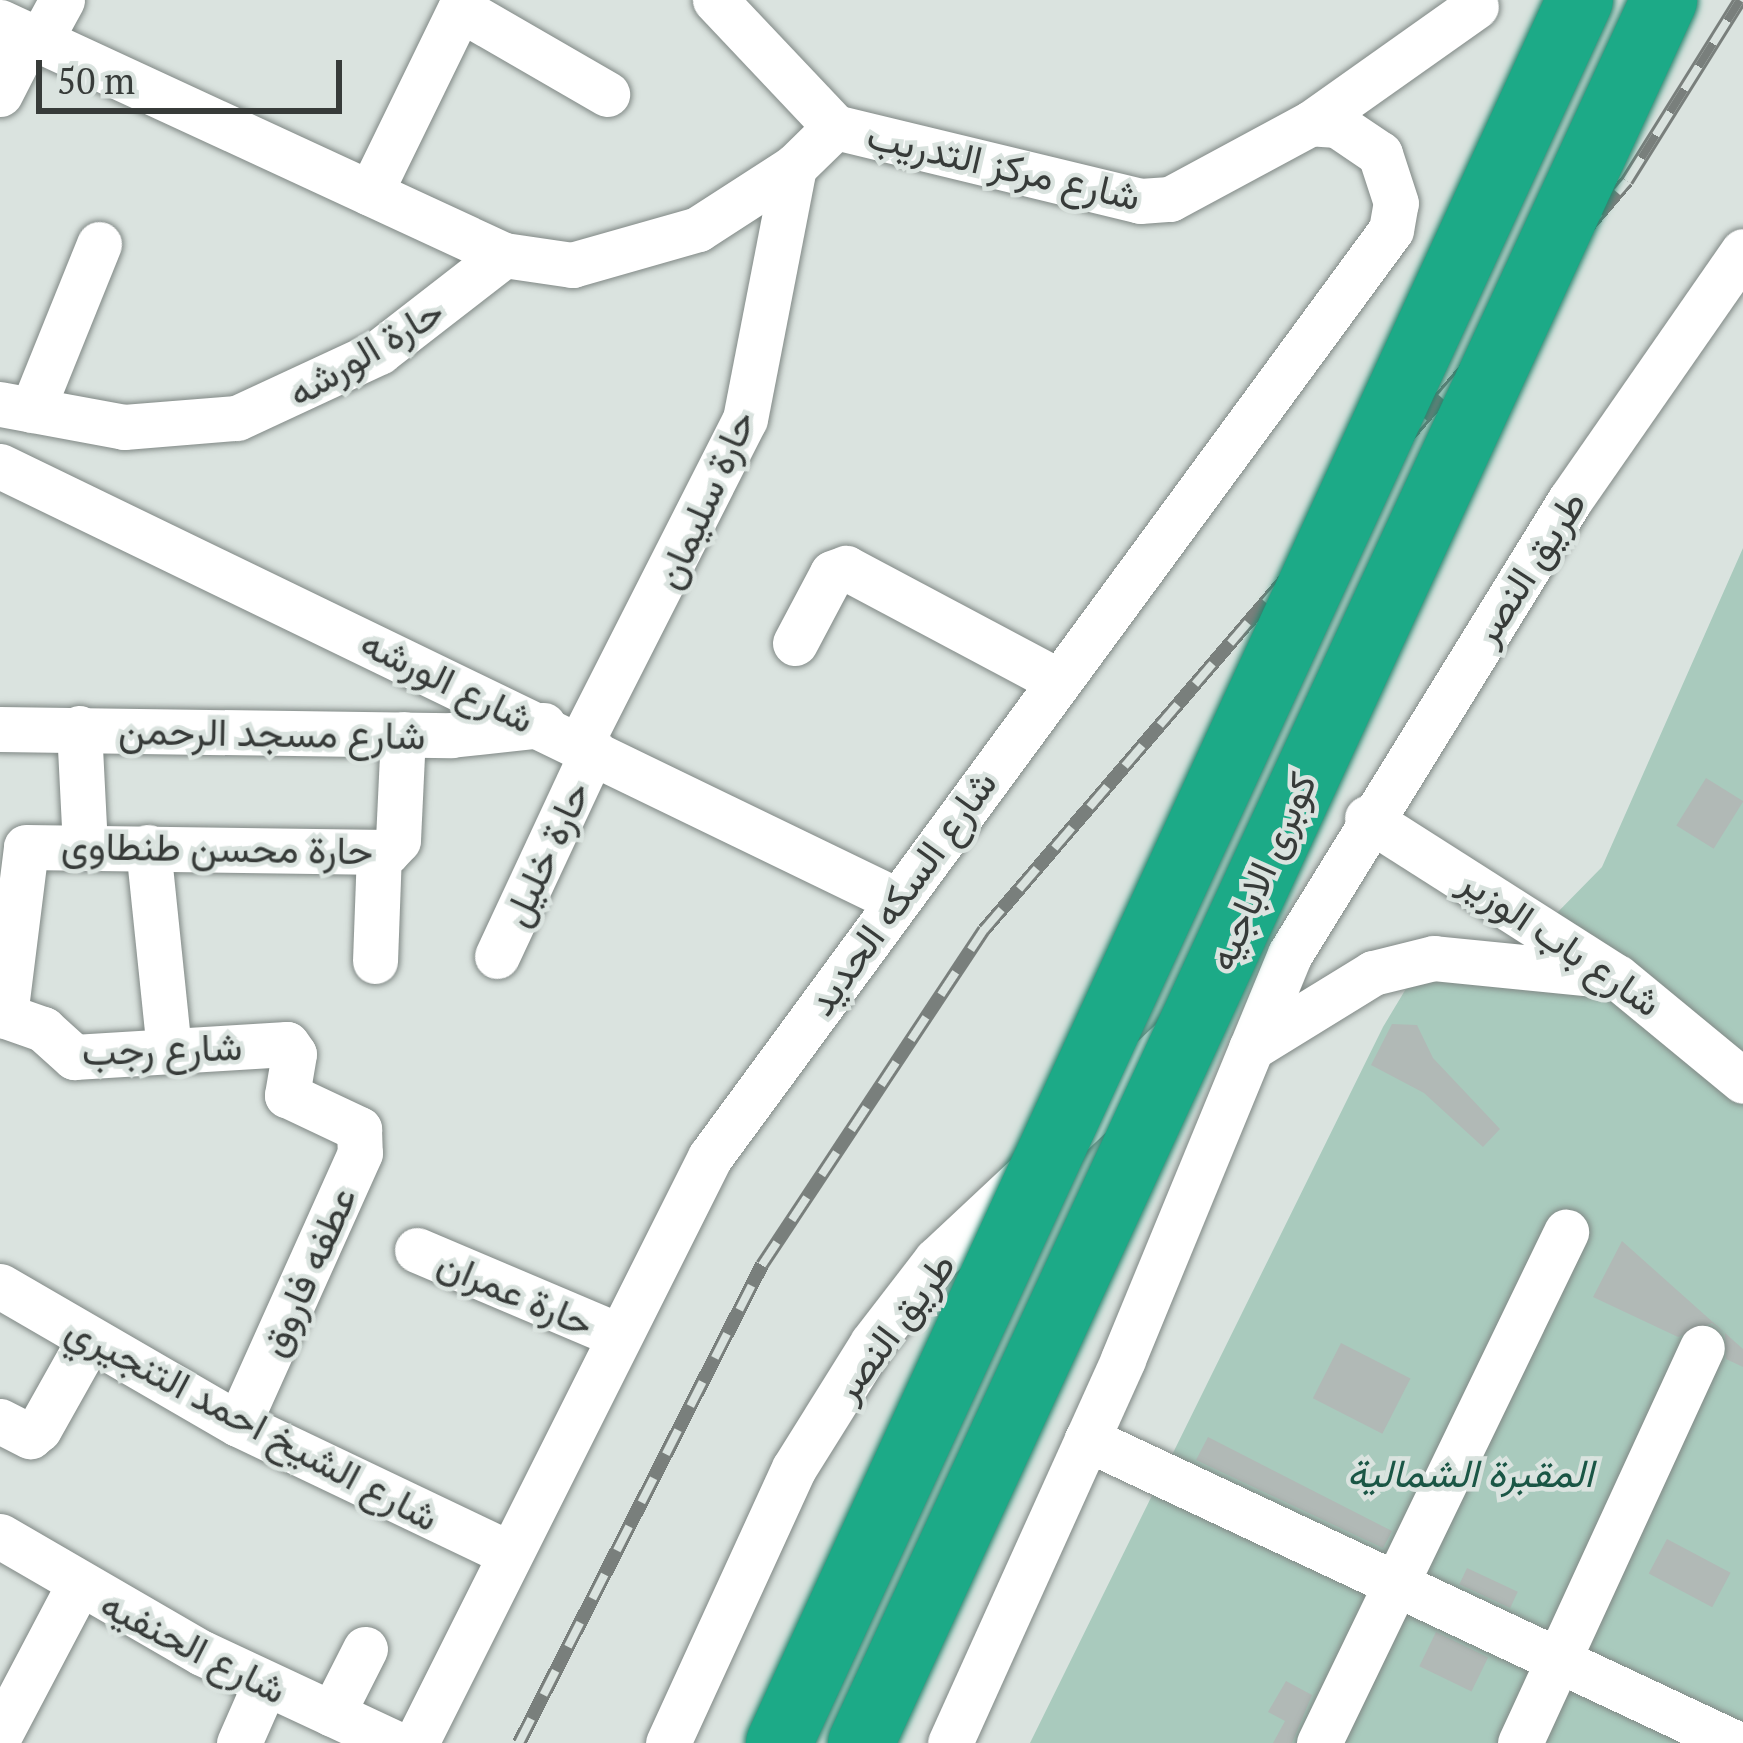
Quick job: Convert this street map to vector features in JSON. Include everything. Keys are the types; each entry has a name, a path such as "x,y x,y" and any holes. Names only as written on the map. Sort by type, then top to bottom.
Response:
{"highway":[{"name":"كوبرى الاباجيه","path":"779,1743 1580,0"},
{"name":"كوبرى الاباجيه","path":"861,1743 1664,0"}],"street":[{"path":"0,94 23,34 62,0"},
{"path":"23,34 504,255 572,265 641,251 698,229 794,166 835,127 716,0"},
{"path":"370,193 462,4 608,94"},
{"name":"شارع مركز التدريب","path":"835,127 1140,201 1197,190 1311,123 1476,6"},
{"name":"شارع السكه الحديد","path":"416,1743 615,1334 710,1157 894,899 1390,230 1396,203 1380,154 1337,125 1311,123"},
{"name":"حارة سليمان","path":"572,740 745,419 794,166"},
{"path":"16,407 99,244"},
{"name":"طريق النصر","path":"950,1743 1087,1439 1290,954 1367,818 1743,251"},
{"name":"حارة الورشه","path":"16,407 124,427 237,418 379,352 504,255"},
{"name":"شارع الورشه","path":"0,466 894,899"},
{"path":"795,644 832,573 846,568 1057,680"},
{"path":"80,728 85,846"},
{"name":"شارع مسجد الرحمن","path":"0,729 572,740"},
{"name":"حارة محسن طنطاوى","path":"3,1015 20,854 85,846 379,852 398,841 403,734"},
{"name":"حارة خليل","path":"496,956 572,740"},
{"name":"شارع باب الوزير","path":"1367,818 1617,976 1743,1081"},
{"path":"148,847 169,1050"},
{"path":"375,962 379,852"},
{"name":"طريق النصر","path":"668,1743 794,1468 936,1260 1105,1097 1290,954"},
{"path":"1249,1050 1317,1001 1434,958 1617,976"},
{"name":"شارع رجب","path":"3,1015 44,1029 74,1057 287,1044 294,1054 287,1095 350,1120"},
{"name":"عطفه فاروق","path":"238,1424 360,1153 350,1120"},
{"path":"1319,1743 1566,1232"},
{"name":"حارة عمران","path":"417,1250 615,1334"},
{"name":"شارع الشيخ احمد التنجيري","path":"0,1286 238,1424 509,1553"},
{"path":"0,1421 29,1436 39,1430 89,1340"},
{"path":"1520,1743 1702,1348"},
{"path":"1087,1439 1735,1743"},
{"name":"شارع الحنفيه","path":"0,1536 78,1586 265,1684 395,1743"},
{"path":"0,1734 78,1586"},
{"path":"332,1714 365,1649"},
{"path":"239,1743 265,1684"}],"green space":[{"name":"المقبرة الشمالية","path":"1743,548 1743,1743 1030,1743 1383,1027 1413,977 1495,976 1602,867"}],"building":[{"path":"1706,778 1743,801 1714,849 1676,825"},
{"path":"1392,1024 1417,1025 1433,1058 1500,1129 1483,1147 1424,1093 1371,1065"},
{"path":"1622,1241 1743,1349 1743,1367 1726,1359 1725,1333 1712,1323 1678,1337 1593,1297"},
{"path":"1341,1343 1410,1378 1382,1434 1313,1398"},
{"path":"1208,1437 1392,1531 1383,1548 1196,1460"},
{"path":"1667,1539 1731,1573 1712,1607 1649,1573"},
{"path":"1467,1568 1518,1592 1510,1608 1459,1584"},
{"path":"1436,1632 1488,1657 1471,1692 1419,1666"},
{"path":"1286,1681 1312,1695 1292,1743 1273,1743 1285,1721 1268,1712"}],"railway":[{"path":"519,1743 762,1265 984,930 1627,181 1740,0"}]}
